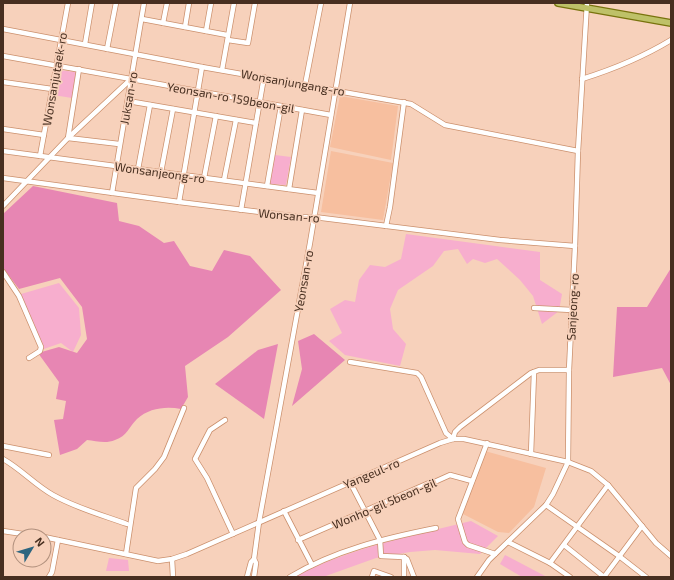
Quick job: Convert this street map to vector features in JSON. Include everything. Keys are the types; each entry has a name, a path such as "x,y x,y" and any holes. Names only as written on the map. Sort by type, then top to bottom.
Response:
{"main road":[{"path":"558,3 587,6 671,23"}],"street":[{"name":"Wonsanjutaek-ro","path":"40,156 68,3"},
{"path":"85,44 92,3"},
{"path":"108,48 116,3"},
{"name":"Juksan-ro","path":"112,193 119,144 132,79 144,3"},
{"path":"163,23 166,3"},
{"path":"185,27 189,3"},
{"path":"206,31 211,3"},
{"path":"222,70 234,3"},
{"path":"142,19 206,31 248,43 255,3"},
{"path":"305,84 321,3"},
{"name":"Yeonsan-ro","path":"254,577 256,563 254,559 259,522 314,217 350,3"},
{"name":"Sanjeong-ro","path":"477,577 489,560 546,505 553,494 568,462 569,370 578,151 587,6"},
{"name":"Wonsanjungang-ro","path":"3,29 202,67 404,102 445,125 578,151"},
{"path":"582,79 616,68 648,54 671,40"},
{"name":"Yeonsan-ro 159beon-gil","path":"3,56 331,115"},
{"path":"179,202 202,67"},
{"path":"68,138 80,69"},
{"path":"241,210 264,77"},
{"path":"3,206 28,182 68,138 132,79"},
{"path":"3,82 52,89"},
{"path":"128,101 256,123"},
{"path":"386,226 390,207 404,102"},
{"path":"138,169 150,105"},
{"path":"266,186 281,106"},
{"path":"161,172 173,109"},
{"path":"288,189 302,110"},
{"path":"204,178 216,116"},
{"path":"224,180 236,120"},
{"path":"3,129 44,135"},
{"path":"68,138 119,144"},
{"name":"Wonsanjeong-ro","path":"3,151 318,193"},
{"path":"40,156 46,162"},
{"name":"Wonsan-ro","path":"3,178 241,210 300,217 314,217 500,240 575,246"},
{"path":"3,272 19,296 42,349 29,358"},
{"path":"534,308 572,310"},
{"path":"350,362 417,373 421,377 446,433 453,439 455,432 460,427 536,371 569,370"},
{"path":"531,454 536,371"},
{"path":"126,554 136,488 155,469 164,457 184,408"},
{"path":"225,420 210,430 195,459 207,478 233,534"},
{"name":"Yangeul-ro","path":"52,539 158,561 172,559 187,554 440,443 453,439 464,439 568,462 591,471 608,485 661,548 671,556"},
{"path":"487,443 458,519 465,542 468,545 496,554"},
{"path":"3,446 49,455"},
{"path":"3,459 18,468 39,486 58,498 127,524"},
{"name":"Wonho-gil 5beon-gil","path":"298,540 365,510 450,475 472,482"},
{"path":"350,482 380,540 381,556 404,557 407,559 414,577"},
{"path":"550,564 608,485"},
{"path":"546,505 578,526 646,577"},
{"path":"284,511 312,565"},
{"path":"564,545 604,577 642,526"},
{"path":"290,577 329,557 380,540 436,528"},
{"path":"49,577 52,572 58,540"},
{"path":"508,542 550,564 570,577"},
{"path":"404,557 404,577"},
{"path":"172,559 172,577"},
{"name":"Yeonsan-ro","path":"247,577 251,562 254,559"},
{"path":"372,577 374,571 391,577"}],"shaded area":[{"path":"58,70 76,72 72,98 53,95"},
{"path":"340,96 398,106 391,160 330,147"},
{"path":"331,151 393,163 383,220 321,212"},
{"path":"275,155 291,157 286,185 269,184"},
{"path":"33,186 117,203 119,221 139,226 164,243 174,241 190,266 212,271 224,250 250,256 281,290 228,337 185,366 188,397 181,409 164,408 152,410 137,419 125,434 119,438 105,442 87,440 77,449 60,455 54,420 63,419 66,401 56,399 59,382 38,353 59,347 77,353 87,339 82,307 60,278 19,289 3,268 3,214"},
{"path":"406,234 540,252 540,280 562,294 559,311 542,324 533,296 520,280 497,259 485,263 473,259 467,264 458,249 444,251 433,266 398,290 390,309 393,329 406,344 400,366 345,355 329,341 342,333 330,309 345,300 355,302 359,280 370,265 385,267 401,259"},
{"path":"671,268 671,385 662,368 613,377 617,307 647,307"},
{"path":"59,283 79,308 81,335 73,352 61,343 41,350 21,294"},
{"path":"314,334 345,360 292,406 302,369 298,341"},
{"path":"278,344 264,419 215,384 258,350"},
{"path":"485,451 546,468 534,507 509,533 498,532 463,514"},
{"path":"471,521 498,536 480,554 435,550 410,552 376,558 323,577 294,577 358,550"},
{"path":"505,555 547,577 522,577 500,564"},
{"path":"109,558 128,560 129,571 106,571"}]}
